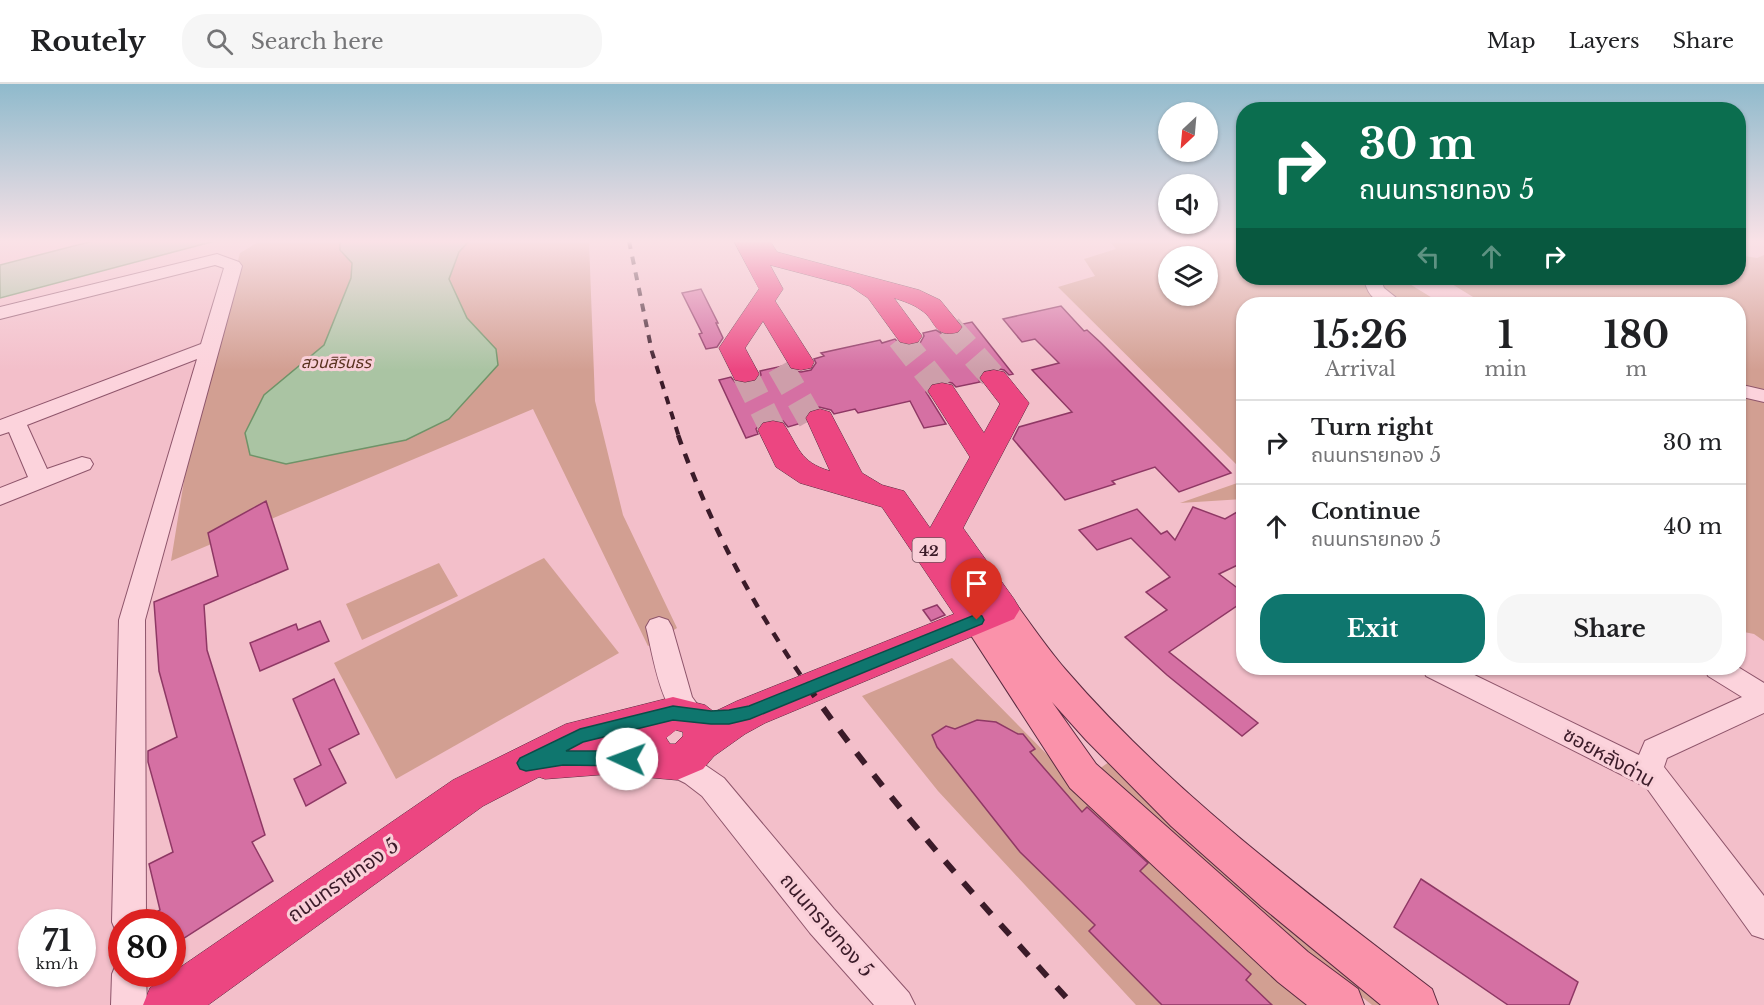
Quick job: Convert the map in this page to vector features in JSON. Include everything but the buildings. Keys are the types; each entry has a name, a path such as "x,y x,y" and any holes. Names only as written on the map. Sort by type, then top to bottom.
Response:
{"highway":[{"path":"764,301 758,336 775,367 758,336 764,301 771,289 768,284"},
{"path":"860,284 918,332 910,295 867,284"},
{"name":"42","path":"984,455 962,392 1010,410 946,529 989,615"},
{"name":"42","path":"872,492 850,480 809,424 787,460 811,476 893,499 989,615"},
{"path":"678,731 731,722 750,712 989,615"},
{"name":"ถนนทรายทอง 5","path":"167,1005 468,793 526,763 563,758 610,757 678,731"}],"main road":[{"path":"989,615 1107,737 1215,839 1319,930 1416,1005"},
{"path":"989,615 1083,776 1293,967 1342,1005"},
{"path":"1071,759 1107,737"}],"street":[{"path":"0,313 117,284"},
{"path":"129,909 132,620 228,284"},
{"path":"1374,285 1376,291 1385,297"},
{"path":"41,480 8,425 210,347"},
{"path":"1746,392 1764,396"},
{"path":"0,496 82,464"},
{"path":"658,627 678,731"},
{"name":"ซอยหลังด่าน","path":"1450,675 1656,778 1764,923"},
{"path":"1729,675 1764,698"},
{"path":"1647,773 1656,750 1764,698"},
{"name":"ถนนทรายทอง 5","path":"678,731 696,774 713,787 822,921 897,1005"},
{"path":"129,987 129,1005"}],"green space":[{"name":"สวนสิรินธร","path":"232,284 591,284 595,401 623,515 677,628 648,646 533,409 171,561 188,456"},
{"path":"1068,284 1158,284 1158,306 1218,306 1218,284 1411,285 1431,297 1236,297 1236,464 1058,287"},
{"path":"1764,284 1764,641 1754,634 1746,632 1746,297 1473,297 1453,285"},
{"path":"1236,483 1236,499 1180,503"},
{"path":"544,558 619,653 396,779 334,663"},
{"path":"439,563 458,596 362,640 346,604"},
{"path":"952,658 1206,916 1309,1005 1136,1005 938,791 862,696"},
{"path":"1109,762 1391,1005 1372,1005 1259,915 1099,769"}],"shaded area":[{"path":"0,284 53,284 0,298"},
{"path":"349,284 451,284 467,318 496,349 498,365 449,419 406,440 286,464 250,455 245,433 264,395 324,345"}],"tunnel":[{"path":"949,327 994,378"},
{"path":"900,338 942,391"},
{"path":"780,366 811,420"},
{"path":"745,374 773,430"}],"railway":[{"path":"638,284 652,352 679,437"},
{"path":"678,435 704,501 735,565 769,627 808,686"},
{"path":"807,685 901,809 1073,1005"}],"route":[{"path":"627,759 563,758 526,763 580,736 673,713 711,718 750,712 977,620"}]}
